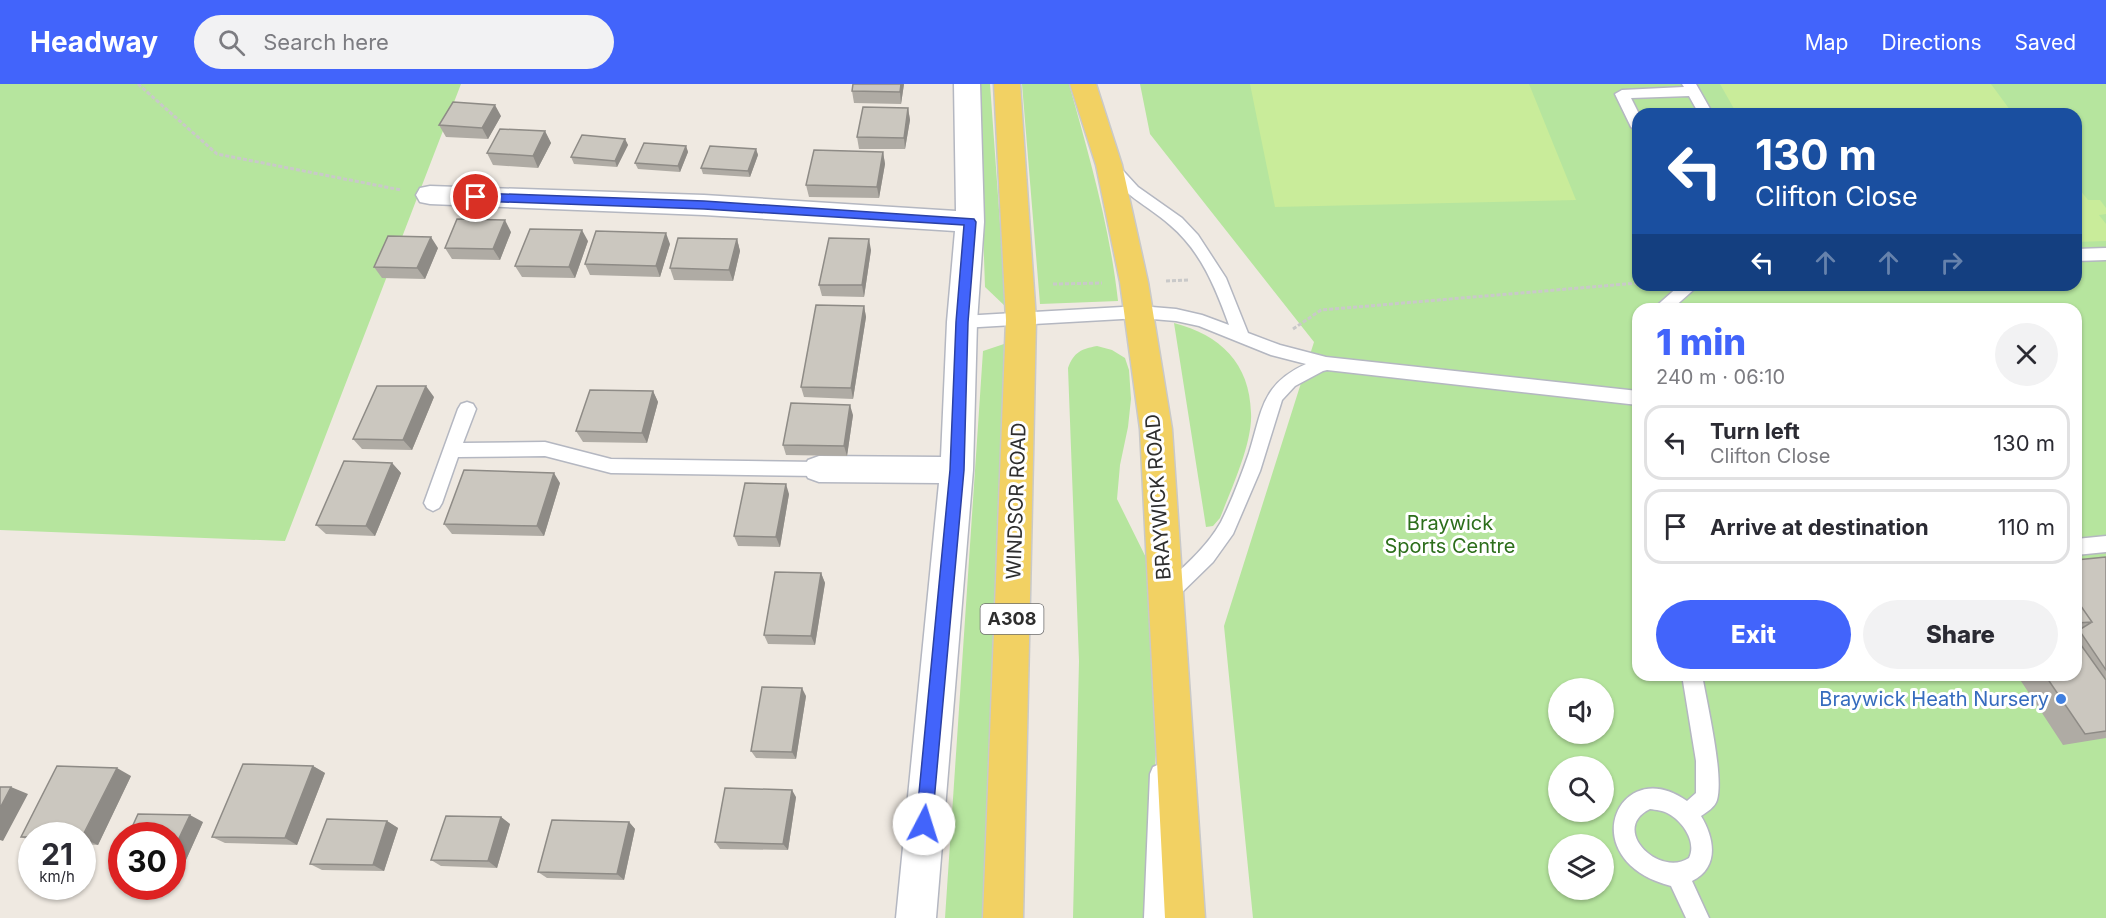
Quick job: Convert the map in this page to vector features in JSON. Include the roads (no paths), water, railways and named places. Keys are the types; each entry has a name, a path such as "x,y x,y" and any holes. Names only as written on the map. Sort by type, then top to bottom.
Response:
{"main road":[{"name":"WINDSOR ROAD","path":"1003,918 1021,320 1007,84"},
{"name":"BRAYWICK ROAD","path":"1083,84 1109,165 1140,312 1156,429 1185,918"}],"street":[{"path":"916,918 957,470 962,322 970,222 967,84"},
{"path":"431,194 704,205 970,222"},
{"path":"819,468 957,470"}],"lane":[{"path":"1632,115 1622,94 1691,87 1703,108"},
{"path":"1109,165 1133,191 1164,211 1184,228 1201,251 1228,298 1241,337"},
{"path":"2082,255 2106,254"},
{"path":"1668,303 1684,291"},
{"path":"962,322 1140,312 1176,315 1202,321 1277,351 1326,363 1632,397"},
{"path":"1155,918 1165,596 1203,559 1226,531 1246,486 1264,421 1273,402 1287,382 1326,363"},
{"path":"433,503 467,409"},
{"path":"452,450 545,449 611,466 819,468"},
{"path":"2082,547 2106,544"},
{"path":"1687,814 1707,798 1706,761 1693,681"},
{"path":"1649,798 1675,805 1687,814 1700,835 1702,847 1696,866 1677,875 1665,874 1642,864 1627,843 1623,822 1630,806 1649,798"},
{"path":"1677,875 1698,918"}],"place":[{"name":"Braywick Heath Nursery","path":"2061,699"}],"park label":[{"name":"Braywick Sports Centre","path":"1450,534"}]}
